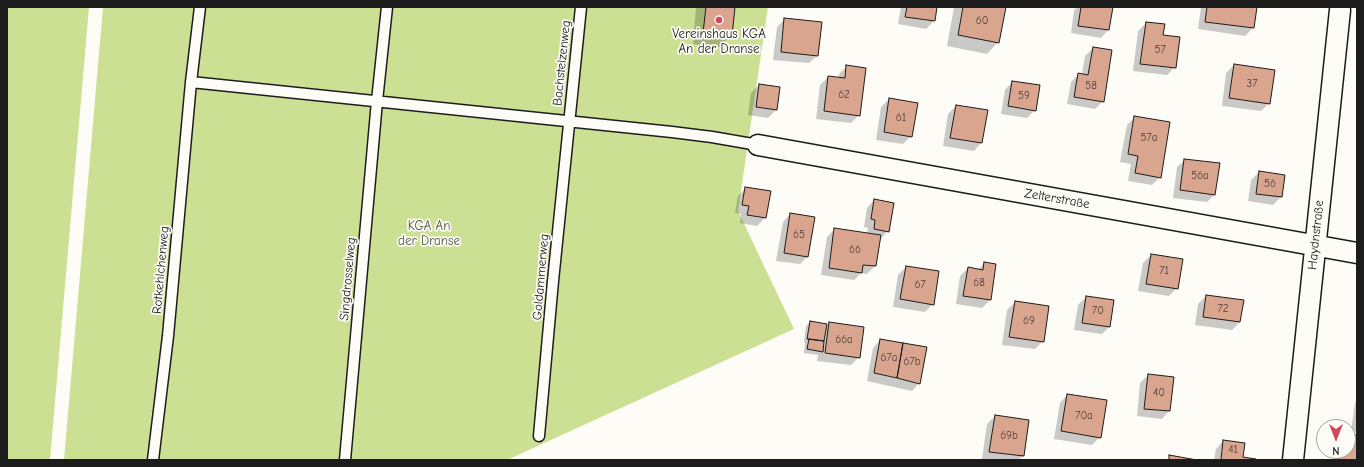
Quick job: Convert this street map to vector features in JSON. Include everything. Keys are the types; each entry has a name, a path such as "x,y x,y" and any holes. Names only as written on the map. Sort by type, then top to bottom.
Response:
{"street":[{"name":"Haydnstraße","path":"1293,460 1340,10"},
{"name":"Zelterstraße","path":"758,145 1357,253"}],"lane":[{"name":"Rotkehlchenweg","path":"153,460 168,336 191,82 200,7"},
{"name":"Singdrosselweg","path":"345,460 377,101 387,7"},
{"name":"Bachstelzenweg","path":"569,121 581,7"},
{"path":"191,82 692,134 758,145"},
{"name":"Goldammerweg","path":"539,436 569,121"}],"green space":[{"path":"7,7 89,7 50,460 7,460"},
{"name":"KGA An der Dranse","path":"103,7 768,7 738,211 794,329 507,460 64,460"}],"building":[{"name":"Vereinshaus KGA An der Dranse","path":"706,7 735,7 732,36 703,33"},
{"path":"907,7 937,7 935,21 905,17"},
{"path":"963,7 1006,7 999,43 958,35"},
{"path":"1081,7 1113,7 1109,30 1078,26"},
{"path":"1207,7 1257,7 1254,28 1205,22"},
{"path":"784,18 822,22 818,56 781,52"},
{"path":"1146,22 1165,24 1163,35 1180,37 1176,68 1140,64"},
{"path":"1093,47 1112,50 1104,102 1074,97 1078,73 1088,75"},
{"path":"1234,64 1275,70 1270,104 1229,98"},
{"path":"846,65 866,68 860,116 824,111 828,76 845,78"},
{"path":"1012,81 1040,85 1036,111 1008,106"},
{"path":"759,84 780,87 777,110 756,107"},
{"path":"889,98 918,103 912,137 884,132"},
{"path":"956,105 988,110 982,143 950,138"},
{"path":"1134,116 1170,122 1161,178 1135,173 1138,156 1128,154"},
{"path":"1184,159 1220,163 1215,195 1180,190"},
{"path":"1259,171 1285,175 1282,197 1256,194"},
{"path":"745,187 771,191 766,218 747,215 749,206 742,205"},
{"path":"874,199 894,203 889,232 874,229 875,220 871,219"},
{"path":"790,213 815,217 808,257 784,253"},
{"path":"834,228 881,235 876,266 863,265 862,273 829,268"},
{"path":"1151,254 1183,259 1178,289 1146,284"},
{"path":"984,262 996,264 991,300 963,296 968,267 983,270"},
{"path":"906,266 939,271 934,305 900,299"},
{"path":"1206,295 1244,300 1240,322 1203,317"},
{"path":"1086,296 1114,300 1110,327 1082,323"},
{"path":"1015,301 1049,306 1044,342 1009,337"},
{"path":"810,321 827,324 824,341 807,339"},
{"path":"829,322 864,327 860,358 825,353"},
{"path":"809,339 824,341 823,352 807,349"},
{"path":"880,339 903,343 897,378 874,373"},
{"path":"903,343 927,347 920,384 897,378"},
{"path":"1148,374 1174,377 1170,411 1144,409"},
{"path":"1067,394 1107,400 1101,438 1061,431"},
{"path":"995,415 1029,420 1024,456 989,452"},
{"path":"1357,435 1357,460 1338,460 1356,459"},
{"path":"1223,440 1245,443 1243,457 1256,460 1221,460"},
{"path":"1169,455 1197,460 1169,460"}],"place":[{"name":"Vereinshaus KGA An der Dranse","path":"719,20"}]}
